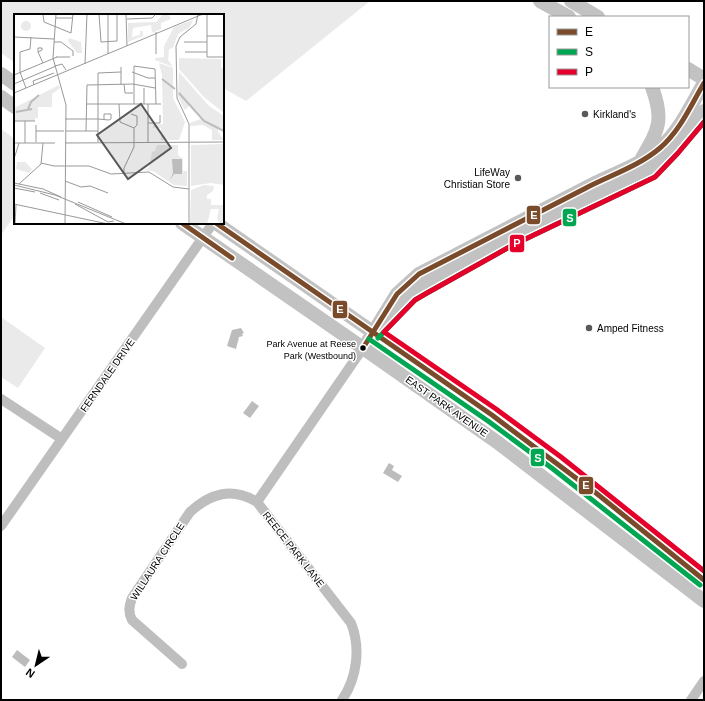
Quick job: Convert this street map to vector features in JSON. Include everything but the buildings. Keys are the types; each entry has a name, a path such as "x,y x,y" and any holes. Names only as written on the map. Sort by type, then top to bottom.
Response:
{"main road":[{"path":"540,1 567,16"},
{"path":"571,1 596,16"},
{"path":"689,70 704,79"},
{"path":"1,74 14,83"},
{"path":"639,161 653,139 658,126 659,113 652,88"},
{"path":"364,348 397,294 419,274 639,161 660,148 677,128 699,89"},
{"path":"1,97 14,106"},
{"path":"373,333 411,295 422,287 510,239 651,171 698,126 704,111"},
{"name":"EAST PARK AVENUE","path":"183,224 364,348 497,442 704,601"},
{"name":"EAST PARK AVENUE","path":"215,224 492,415 557,463 704,580"}],"street":[{"name":"FERNDALE DRIVE","path":"1,526 213,224"},
{"name":"REECE PARK LANE","path":"342,700 353,677 356,661 356,641 351,623 257,502 364,348"},
{"path":"1,399 62,439"},
{"name":"WILLAURA CIRCLE","path":"182,664 132,620 129,610 132,598 183,521 198,505 212,497 228,493 243,496 257,502"},
{"path":"691,700 704,682"}],"shaded area":[{"path":"1,1 370,1 246,101 224,89 224,14 14,14 14,62 1,53"},
{"path":"1,129 14,138 14,216 1,235"},
{"path":"1,317 45,348 18,388 1,377"},
{"path":"241,328 244,333 242,334 243,336 239,337 236,349 227,346 232,330"},
{"path":"252,401 259,406 250,418 243,413"},
{"path":"389,463 394,466 392,470 402,476 398,482 383,473"},
{"path":"17,650 30,660 25,667 12,657"}],"transit line":[{"name":"E","path":"363,348 397,294 419,274 634,165 660,148 679,126 704,83"},
{"name":"S","path":"378,338 415,300 427,293 513,245 655,177 678,153 704,122"},
{"name":"P","path":"704,122 678,153 655,177 513,245 427,293 415,300 384,332 496,409 561,457 704,571"},
{"name":"E","path":"183,224 232,258"},
{"name":"E","path":"217,224 492,415 596,493 704,580"},
{"name":"S","path":"369,339 488,421 553,469 700,585"}],"place":[{"name":"Kirkland's","path":"585,114"},
{"name":"LifeWay Christian Store","path":"518,178"},
{"name":"Amped Fitness","path":"589,328"},
{"name":"Park Avenue at Reese Park (Westbound)","path":"363,348"}]}
